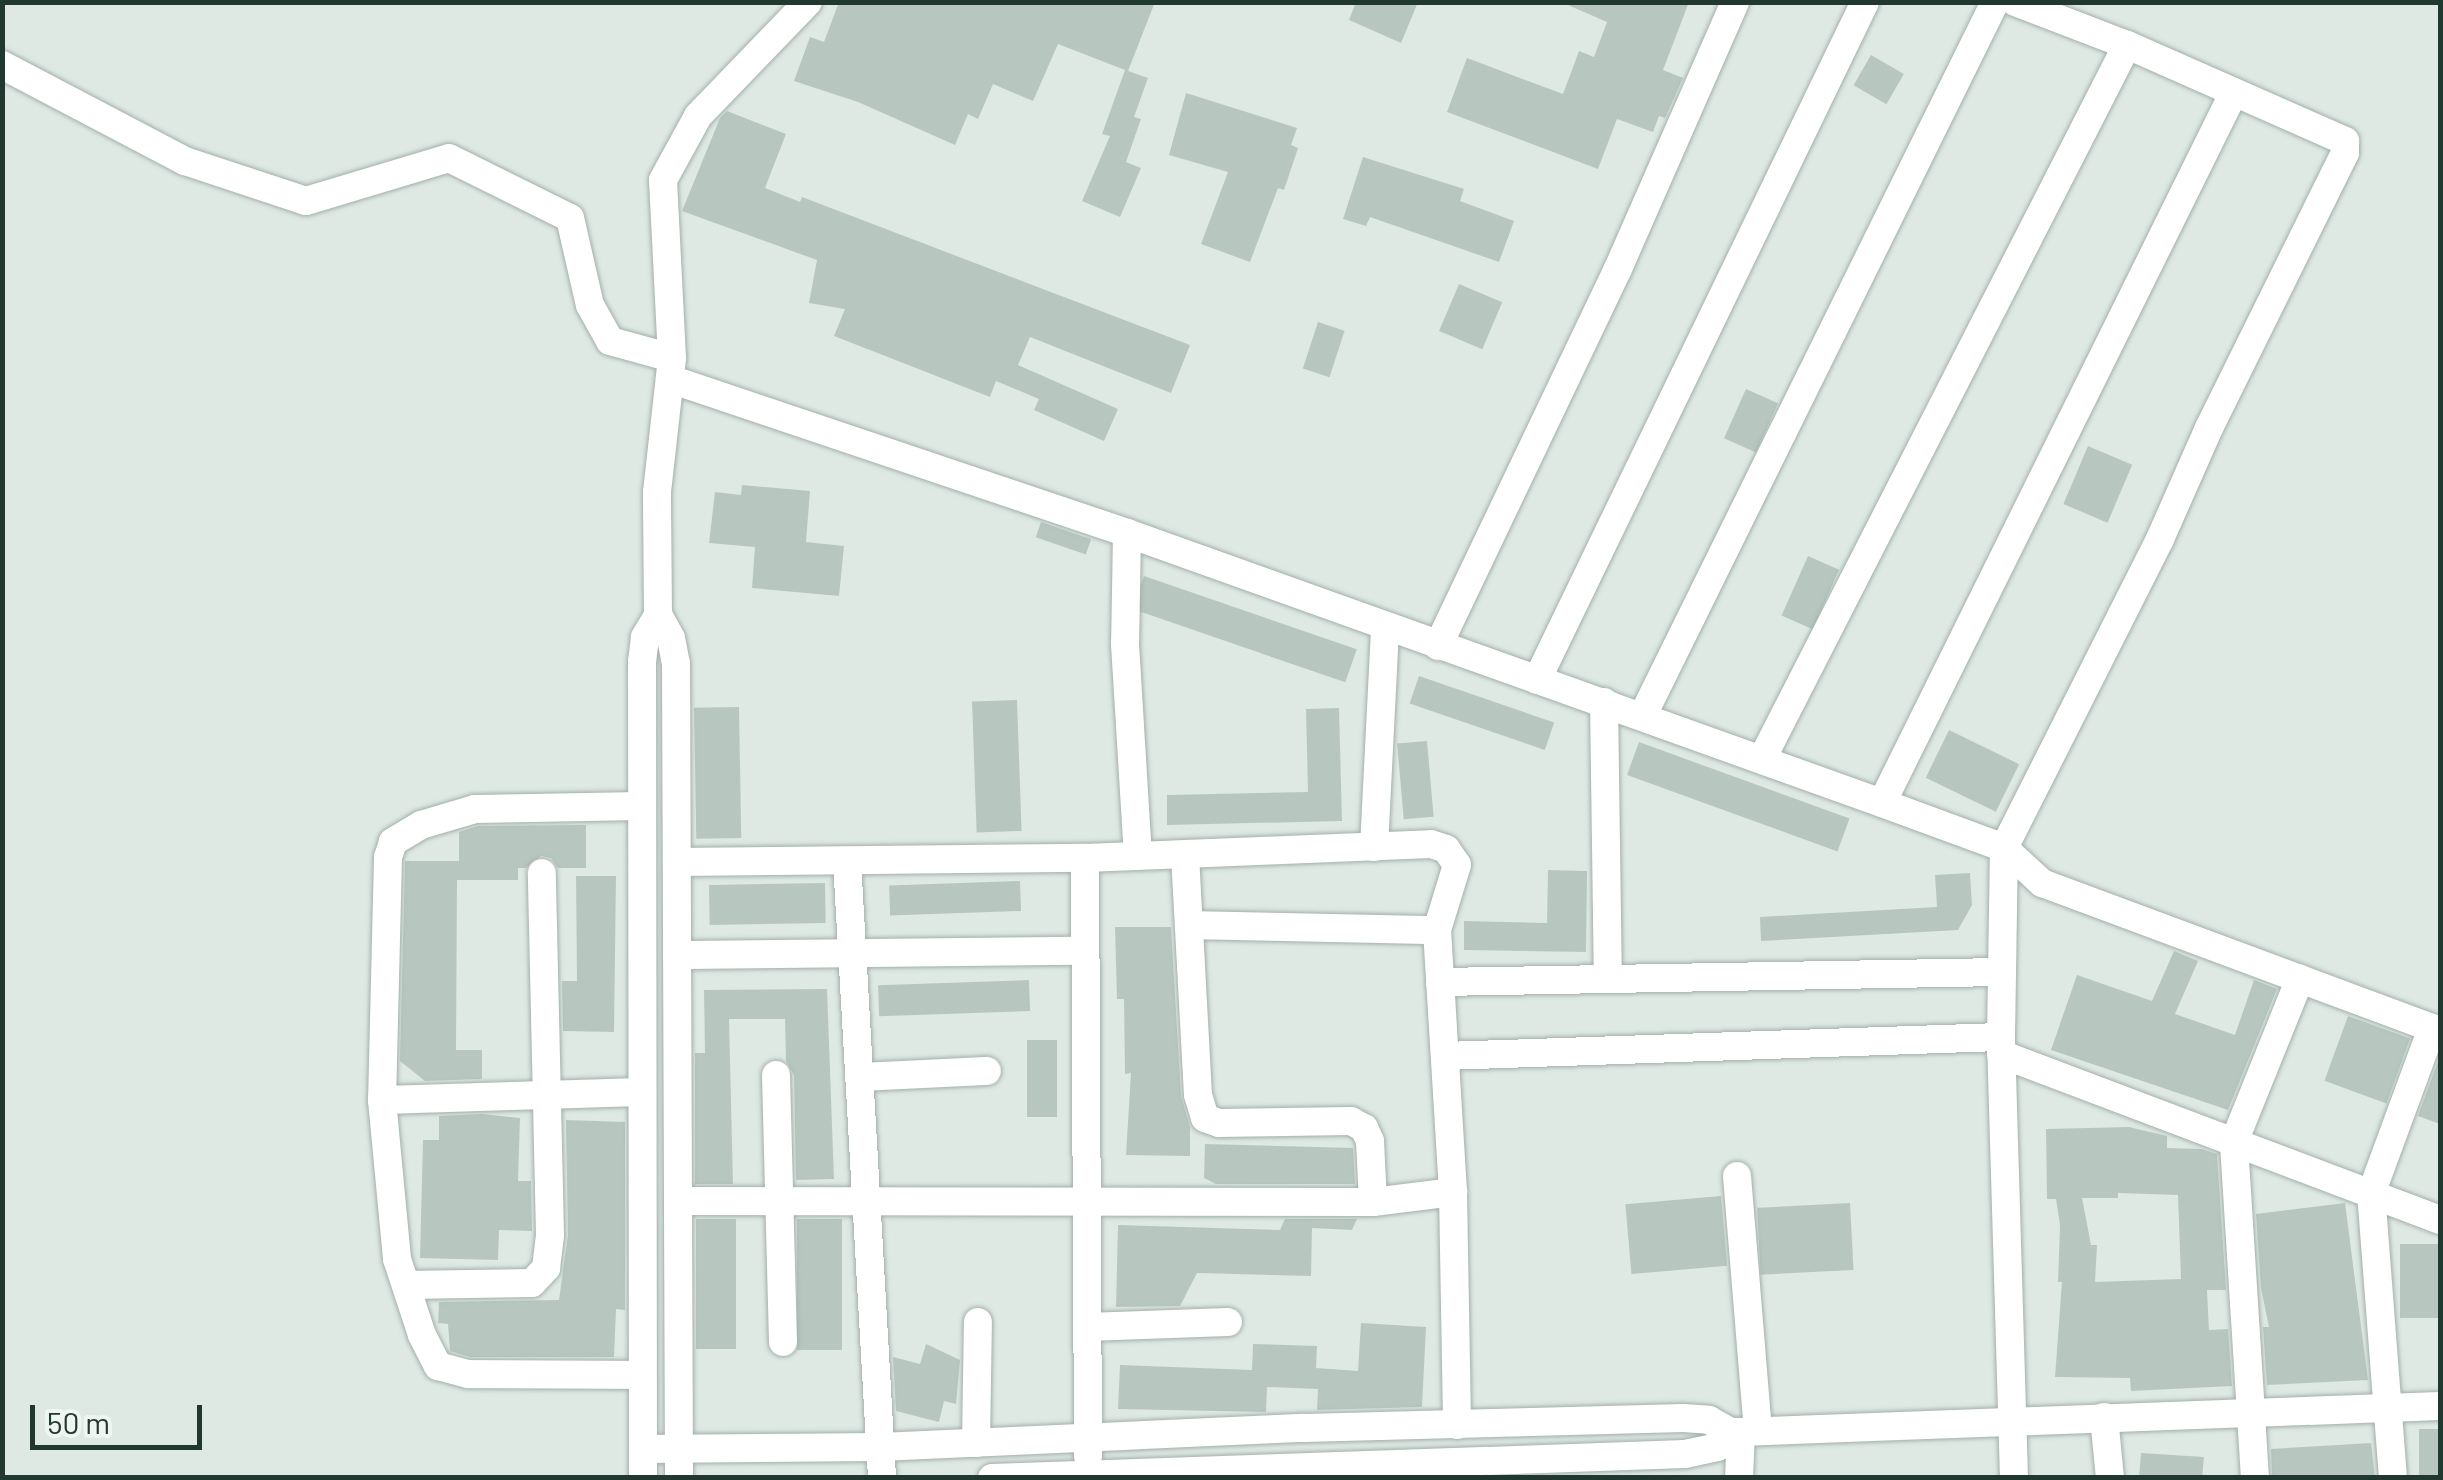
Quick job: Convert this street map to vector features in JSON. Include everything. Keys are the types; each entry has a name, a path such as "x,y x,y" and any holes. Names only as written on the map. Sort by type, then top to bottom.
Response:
{"street":[{"path":"808,2 698,116 663,180 671,368 658,492 658,615 642,650 642,1463 678,1447 880,1446 1304,1428 1696,1418 1744,1431 2440,1406"},
{"path":"1438,646 1617,271 1735,2"},
{"path":"1537,680 1865,2"},
{"path":"1643,716 1995,2"},
{"path":"2014,1478 2001,1046 2004,848 2160,539 2209,428 2345,154 2344,141 2126,45 2015,2"},
{"path":"1762,758 2126,45"},
{"path":"2,65 185,161 306,202 449,158 570,218 590,305 610,341 671,368 1385,628 1882,802 2004,848 2042,883 2436,1029 2371,1194 2393,1478"},
{"path":"1882,802 2234,92"},
{"path":"1126,533 1125,644 1138,856"},
{"path":"658,615 671,638 676,664 679,1478"},
{"path":"1374,847 1385,628"},
{"path":"1604,702 1608,979"},
{"path":"642,806 475,809 422,824 393,842 388,857 382,1100 390,1225 422,1335 438,1366 468,1374 642,1374"},
{"path":"677,862 1085,858 1431,844 1446,850 1457,865 1436,930 1453,1192 1457,1425"},
{"path":"1184,855 1198,1094 1205,1118 1219,1123 1351,1121 1364,1128 1370,1142 1374,1202"},
{"path":"1085,858 1088,1475"},
{"path":"847,861 882,1478"},
{"path":"406,1285 532,1282 546,1268 550,1236 542,873"},
{"path":"1188,925 1436,930"},
{"path":"677,955 852,950 1085,952"},
{"path":"1440,982 2002,972"},
{"path":"2255,1478 2234,1142 2300,978"},
{"path":"1444,1056 2001,1046 2234,1142 2440,1220"},
{"path":"859,1077 987,1071"},
{"path":"776,1075 783,1342"},
{"path":"382,1100 642,1092"},
{"path":"1737,1176 1744,1431 1739,1478"},
{"path":"678,1201 1374,1202 1453,1192"},
{"path":"976,1443 978,1322"},
{"path":"1087,1327 1228,1322"},
{"path":"2104,1418 2110,1478"},
{"path":"1304,1428 1305,1473"},
{"path":"992,1478 1305,1473 1686,1454 1717,1447 1744,1431"}],"building":[{"path":"839,2 1155,2 1128,71 1148,78 1134,117 1141,119 1126,162 1141,168 1120,217 1082,201 1110,136 1102,134 1125,70 1058,44 1033,101 993,84 978,119 968,114 955,145 858,102 794,81 810,37 824,42"},
{"path":"1356,2 1418,2 1401,43 1349,20"},
{"path":"1561,2 1689,2 1663,70 1683,78 1665,118 1659,116 1653,132 1617,119 1598,169 1447,112 1467,58 1563,94 1579,51 1594,57 1607,22"},
{"path":"1871,55 1904,74 1886,104 1854,85"},
{"path":"1186,93 1297,128 1291,145 1298,148 1284,190 1278,188 1250,262 1201,244 1228,172 1169,155"},
{"path":"727,111 786,134 765,188 800,202 802,197 1190,345 1171,393 1030,337 1018,365 1118,409 1104,441 1034,410 1039,399 996,381 990,397 834,336 845,309 809,303 817,260 682,211 720,118"},
{"path":"1363,157 1464,189 1460,201 1514,221 1499,262 1370,217 1366,226 1343,219"},
{"path":"1459,284 1502,302 1482,349 1439,331"},
{"path":"1318,322 1345,331 1329,377 1303,369"},
{"path":"1746,389 1778,403 1756,453 1724,438"},
{"path":"2088,446 2132,465 2108,523 2063,504"},
{"path":"742,485 810,491 806,542 844,546 839,596 752,588 755,547 709,543 715,492 741,495"},
{"path":"1041,522 1091,539 1086,554 1036,537"},
{"path":"1808,556 1839,570 1813,629 1782,615"},
{"path":"1144,576 1357,649 1345,682 1133,609"},
{"path":"1419,676 1554,723 1545,750 1410,703"},
{"path":"1017,700 1022,831 977,832 972,702"},
{"path":"739,707 741,838 696,839 694,708"},
{"path":"1339,708 1342,821 1167,825 1167,795 1308,792 1306,709"},
{"path":"1949,730 2019,764 1996,812 1926,778"},
{"path":"1427,741 1434,817 1404,819 1397,744"},
{"path":"1639,742 1849,819 1838,852 1627,775"},
{"path":"586,825 586,868 558,868 551,858 541,856 526,868 518,868 518,880 457,880 456,1050 482,1050 482,1079 425,1081 400,1061 405,861 459,861 459,832 478,826"},
{"path":"1548,870 1587,871 1586,952 1464,950 1464,921 1547,923"},
{"path":"1970,873 1972,905 1958,930 1761,941 1760,917 1937,907 1935,875"},
{"path":"576,876 616,876 614,1032 563,1031 562,981 577,981"},
{"path":"1020,881 1021,911 890,916 889,886"},
{"path":"825,883 826,923 710,925 709,885"},
{"path":"1115,927 1171,927 1181,1096 1190,1127 1190,1156 1126,1155 1131,1073 1125,1074 1124,999 1117,999"},
{"path":"2174,951 2198,961 2175,1014 2235,1035 2254,980 2277,989 2228,1110 2051,1050 2077,975 2152,1001"},
{"path":"1029,980 1030,1011 879,1016 878,985"},
{"path":"827,989 834,1179 796,1180 794,1075 786,1061 785,1019 729,1019 733,1184 695,1184 695,1053 705,1053 704,990"},
{"path":"2348,1016 2410,1039 2386,1103 2324,1081"},
{"path":"1027,1040 1057,1040 1057,1117 1027,1117"},
{"path":"2440,1056 2440,1124 2418,1116"},
{"path":"482,1114 520,1118 518,1181 531,1181 532,1231 499,1230 498,1260 420,1258 423,1140 439,1140 439,1116"},
{"path":"566,1120 625,1122 625,1310 616,1309 614,1357 470,1357 450,1351 448,1324 438,1323 439,1302 559,1300 568,1235"},
{"path":"2129,1127 2167,1136 2167,1148 2202,1149 2217,1154 2226,1290 2207,1290 2209,1330 2228,1329 2232,1386 2131,1391 2130,1378 2055,1377 2062,1282 2058,1282 2060,1225 2056,1199 2047,1199 2046,1129","holes":["2118,1193 2178,1195 2181,1279 2095,1282 2097,1245 2091,1245 2082,1198 2118,1198"]},
{"path":"1205,1144 1353,1148 1355,1184 1216,1184 1204,1178"},
{"path":"1721,1196 1727,1266 1631,1274 1625,1204"},
{"path":"1850,1203 1854,1270 1761,1275 1757,1208"},
{"path":"2345,1203 2368,1380 2267,1385 2263,1327 2269,1327 2261,1288 2256,1214"},
{"path":"696,1219 736,1219 736,1349 696,1349"},
{"path":"797,1219 842,1219 842,1350 797,1350"},
{"path":"1285,1219 1357,1219 1352,1230 1312,1228 1311,1276 1197,1273 1180,1306 1116,1307 1118,1225 1280,1230"},
{"path":"2400,1244 2440,1244 2440,1318 2400,1318"},
{"path":"1361,1323 1426,1327 1422,1407 1317,1410 1318,1389 1267,1387 1266,1412 1118,1409 1120,1365 1252,1370 1253,1344 1317,1346 1316,1368 1358,1371"},
{"path":"926,1344 960,1360 956,1404 944,1401 939,1422 896,1411 893,1357 920,1364"},
{"path":"2419,1429 2440,1429 2440,1478 2419,1478"},
{"path":"2371,1443 2375,1478 2272,1478 2271,1449"},
{"path":"2141,1453 2204,1457 2202,1478 2139,1478"}]}
